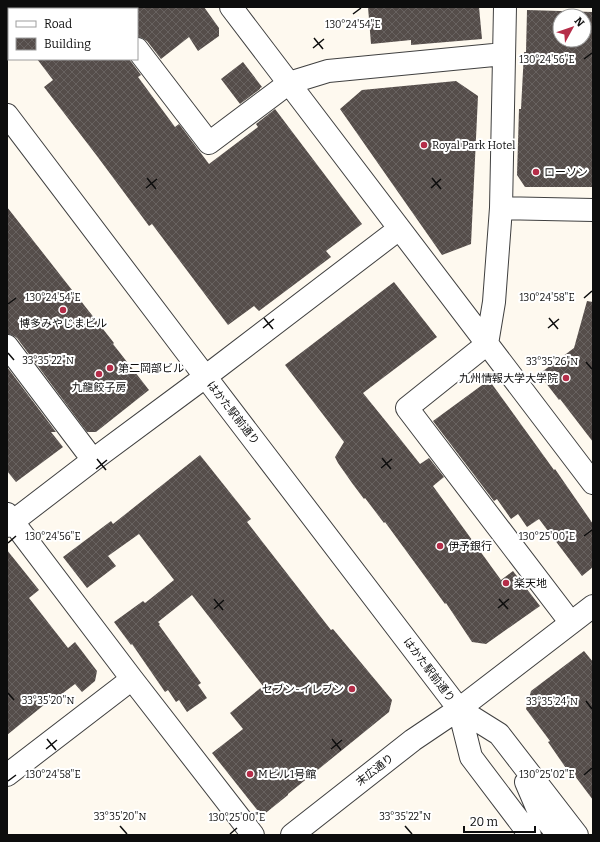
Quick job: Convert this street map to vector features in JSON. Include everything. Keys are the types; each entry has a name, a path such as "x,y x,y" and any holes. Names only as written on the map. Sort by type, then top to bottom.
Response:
{"street":[{"path":"231,7 593,484"},
{"path":"505,7 501,208 494,302 487,344 407,408 571,622"},
{"path":"138,49 209,143 289,83 328,71 504,54"},
{"name":"はかた駅前通り","path":"7,115 460,710 499,734 577,835"},
{"path":"501,208 593,210"},
{"path":"253,835 9,520 205,377 399,229"},
{"path":"7,346 93,460"},
{"name":"末広通り","path":"292,835 413,740 460,710 593,606"},
{"path":"7,774 132,679"},
{"name":"はかた駅前通り","path":"460,710 471,757 530,835"},
{"path":"513,751 538,810 558,835"}],"building":[{"path":"204,7 219,28 219,36 198,51 189,37 161,59 147,41 138,37 137,8"},
{"path":"368,7 479,7 482,39 411,45 411,40 371,44"},
{"path":"527,10 552,11 552,48 592,48 593,12 593,187 525,187 517,175 519,109 521,109 524,52 526,52"},
{"path":"38,60 130,60 141,75 138,77 175,127 179,124 209,164 258,127 256,124 275,109 362,224 326,251 331,257 259,311 254,306 228,325 152,224 149,226 44,87 53,80"},
{"path":"243,62 262,87 240,104 221,79"},
{"path":"456,81 478,96 471,244 442,255 340,109 362,90"},
{"path":"7,207 73,290 149,390 96,432 87,432 17,338 7,334"},
{"path":"394,282 437,337 363,393 420,464 429,458 444,477 433,486 501,580 513,571 540,606 486,644 472,642 446,603 445,604 385,522 384,523 352,483 335,457 344,442 285,365"},
{"path":"587,301 593,302 593,442 539,374 574,348"},
{"path":"7,367 56,432 51,432 63,447 16,482 7,471"},
{"path":"489,380 554,470 555,469 593,524 593,567 582,576 539,519 527,527 518,514 511,519 497,499 494,501 433,421"},
{"path":"200,455 251,519 247,522 331,630 333,629 392,700 389,712 262,816 212,753 243,729 230,713 263,686 192,595 158,622 201,683 198,685 207,698 187,712 179,700 176,702 168,690 165,692 132,644 131,645 114,622 143,601 145,603 174,580 139,534 108,556 116,566 87,588 63,557 111,521 113,524"},
{"path":"7,550 39,590 29,598 68,648 75,642 97,671 95,681 82,692 75,684 51,702 50,700 7,735"},
{"path":"584,651 593,662 593,800 572,772 570,774 548,742 550,741 526,709 531,691"}],"place":[{"name":"Royal Park Hotel","path":"424,145"},
{"name":"ローソン","path":"536,172"},
{"name":"博多みやじまビル","path":"63,310"},
{"name":"第二岡部ビル","path":"110,368"},
{"name":"九龍餃子房","path":"99,374"},
{"name":"九州情報大学大学院","path":"566,378"},
{"name":"伊予銀行","path":"440,546"},
{"name":"楽天地","path":"506,583"},
{"name":"セブン-イレブン","path":"352,689"},
{"name":"Mビル1号館","path":"250,774"}]}
